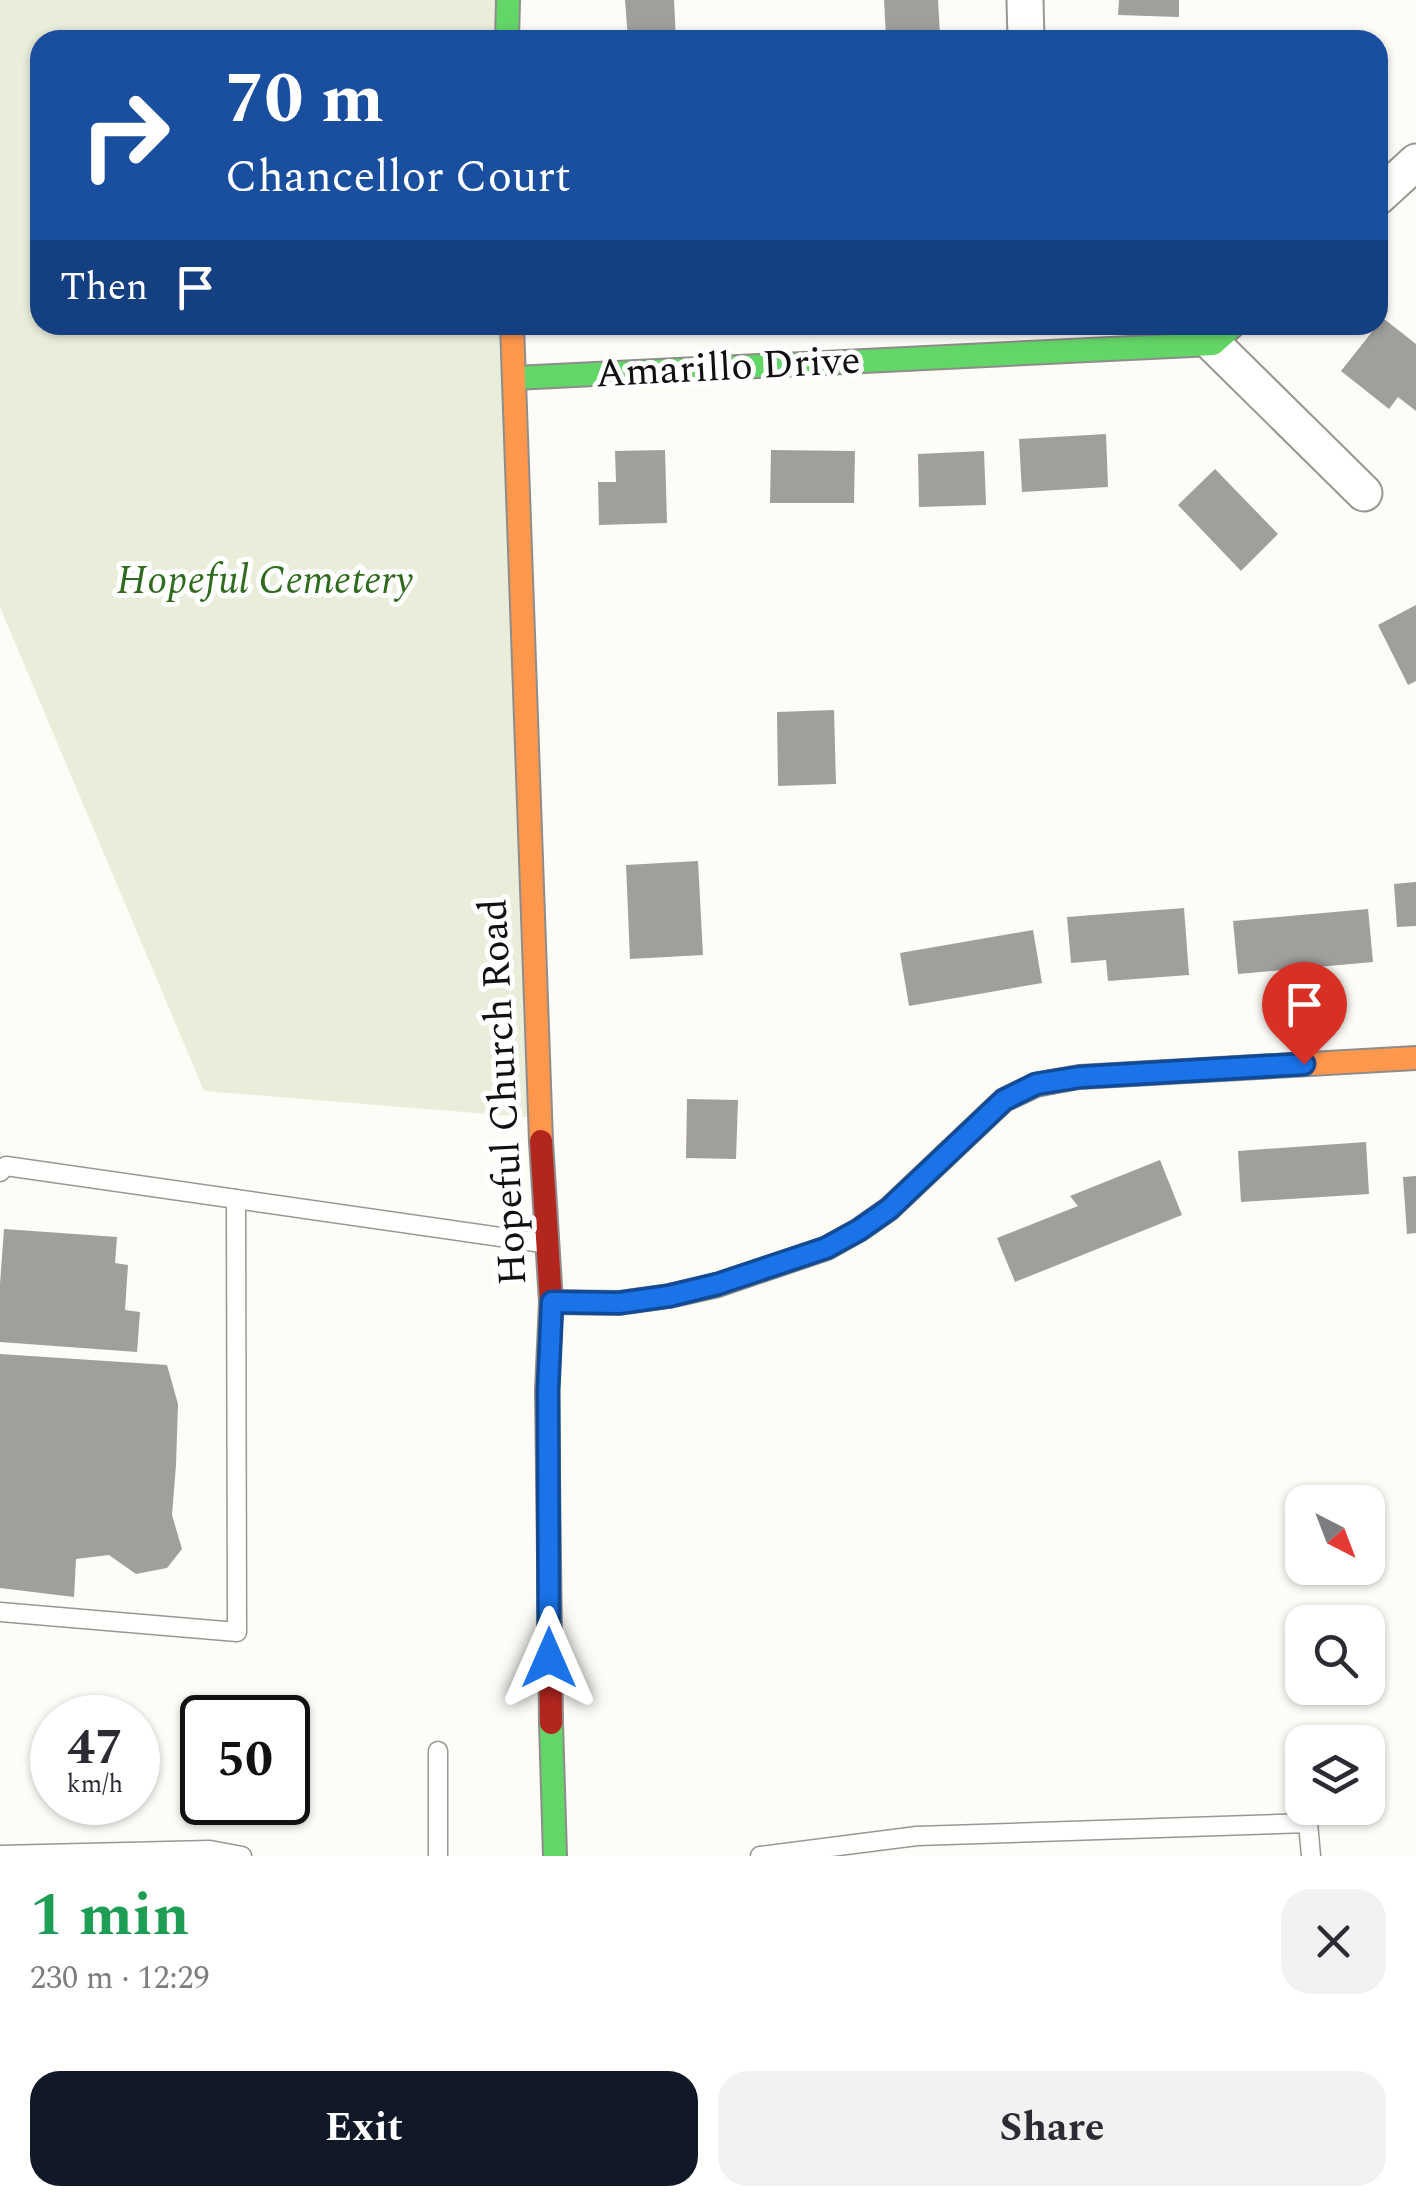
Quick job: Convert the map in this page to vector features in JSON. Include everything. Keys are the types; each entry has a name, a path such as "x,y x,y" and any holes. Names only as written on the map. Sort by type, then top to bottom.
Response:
{"street":[{"path":"507,30 508,0"},
{"path":"1026,0 1026,30"},
{"path":"1388,187 1416,162"},
{"name":"Hopeful Church Road","path":"512,335 538,1099 552,1302 548,1390 549,1658 555,1856"},
{"path":"1224,335 1364,493"},
{"name":"Amarillo Drive","path":"514,378 1034,339 1224,335"},
{"path":"552,1302 619,1303 669,1296 826,1248 889,1209 1004,1100 1036,1084 1080,1077 1416,1058"}],"lane":[{"path":"0,1172 6,1166 548,1243"},
{"path":"0,1612 238,1632 236,1199"},
{"path":"438,1752 438,1856"},
{"path":"760,1856 917,1836 1308,1822 1312,1856"},
{"path":"917,1836 918,1856"},
{"path":"0,1856 210,1850 237,1856"}],"green space":[{"name":"Hopeful Cemetery","path":"0,0 508,0 507,30 30,30 30,335 512,335 539,1118 204,1091 0,607"}],"building":[{"path":"625,0 674,0 676,30 627,30"},
{"path":"884,0 938,0 940,30 886,30"},
{"path":"1119,0 1179,0 1179,17 1118,15"},
{"path":"1388,322 1416,344 1416,411 1398,397 1389,409 1341,371 1370,335 1388,335"},
{"path":"1106,434 1108,487 1022,492 1019,439"},
{"path":"665,450 667,523 599,525 598,482 616,482 615,451"},
{"path":"771,450 855,451 854,503 770,503"},
{"path":"984,451 986,505 919,507 918,454"},
{"path":"1215,469 1278,534 1241,571 1178,505"},
{"path":"1416,605 1416,681 1408,685 1378,625"},
{"path":"834,710 836,784 778,786 777,712"},
{"path":"698,861 703,955 630,959 626,865"},
{"path":"1416,882 1416,926 1397,927 1394,884"},
{"path":"1184,908 1189,975 1108,981 1106,960 1071,963 1067,917"},
{"path":"1368,909 1373,962 1238,974 1233,921"},
{"path":"1033,930 1042,983 909,1006 900,953"},
{"path":"687,1099 738,1100 736,1159 686,1158"},
{"path":"1366,1142 1369,1194 1241,1202 1238,1151"},
{"path":"1160,1160 1182,1215 1015,1282 997,1238 1078,1206 1070,1196"},
{"path":"1416,1176 1416,1233 1407,1234 1403,1177"},
{"path":"4,1229 117,1237 115,1263 128,1265 125,1310 140,1312 137,1352 0,1342"},
{"path":"0,1354 167,1365 178,1404 172,1515 182,1549 167,1568 136,1574 109,1555 76,1559 74,1597 0,1588"}],"traffic: fast":[{"path":"507,30 508,0"},
{"path":"514,378 1213,344 1223,335"},
{"path":"551,1302 619,1303 669,1296 718,1285 827,1248 889,1209 1004,1100 1051,1082"},
{"path":"551,1723 555,1856"}],"traffic: slow":[{"path":"512,335 541,1141"},
{"path":"1051,1082 1079,1077 1416,1058"}],"traffic: jam":[{"path":"541,1141 551,1302 547,1390 551,1723"}],"route":[{"path":"549,1658 548,1390 552,1302 619,1303 669,1296 826,1248 889,1209 1004,1100 1036,1084 1080,1077 1304,1064"}]}
